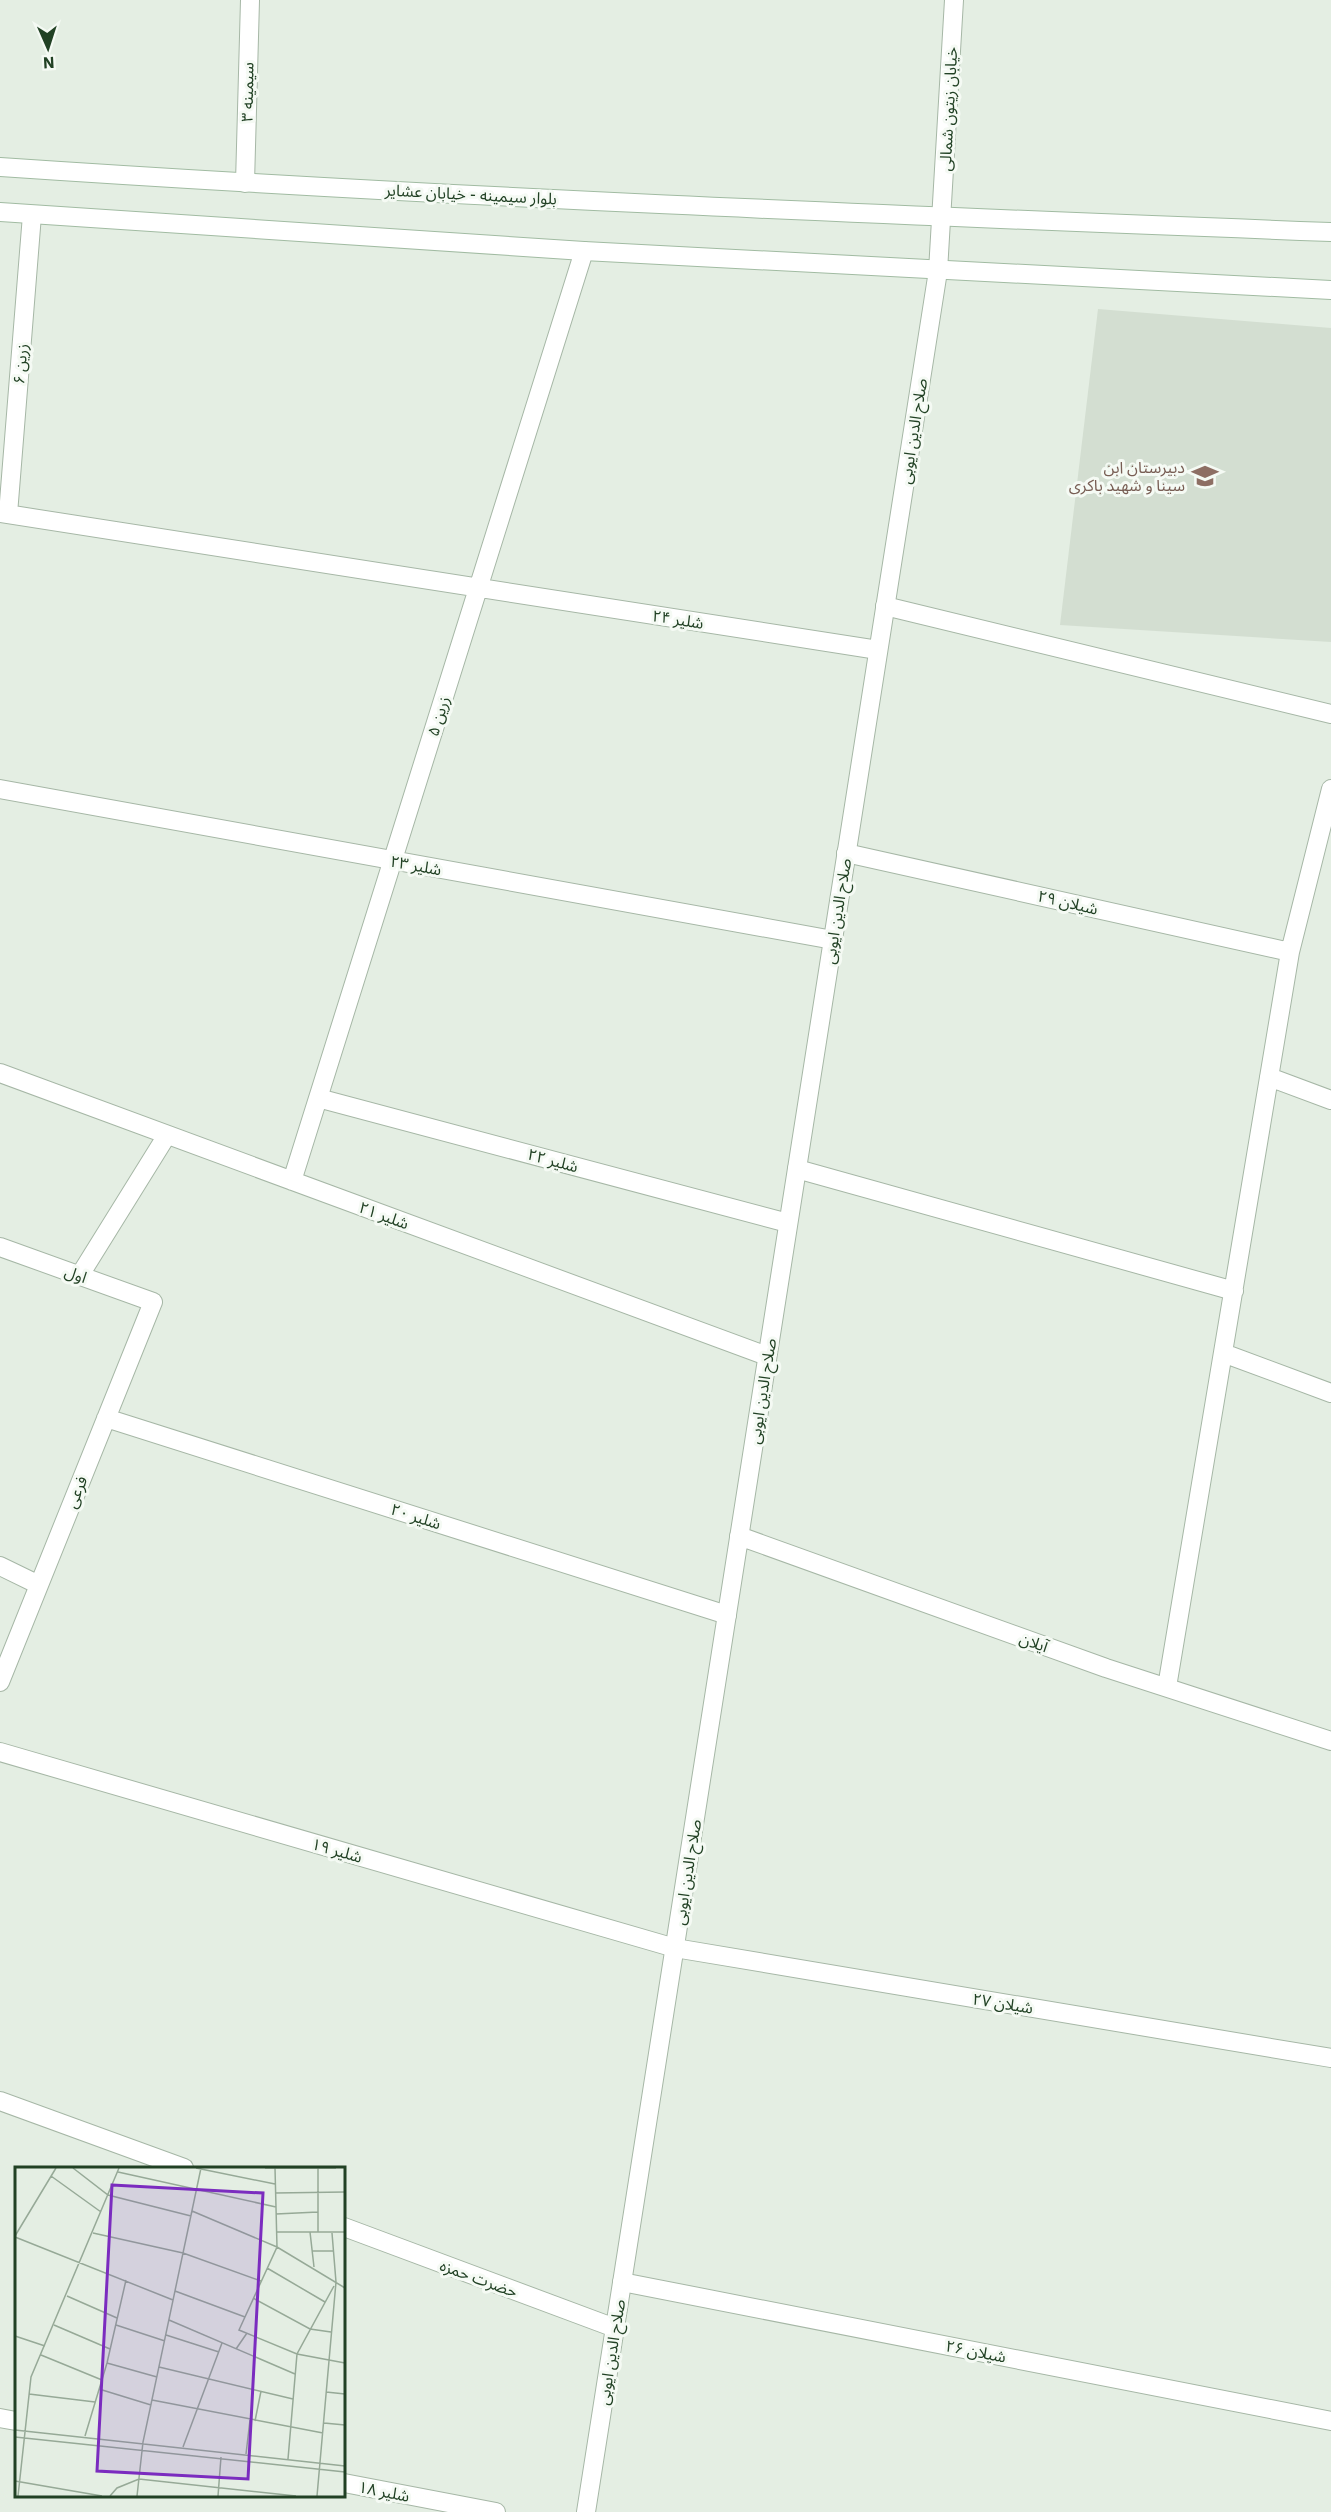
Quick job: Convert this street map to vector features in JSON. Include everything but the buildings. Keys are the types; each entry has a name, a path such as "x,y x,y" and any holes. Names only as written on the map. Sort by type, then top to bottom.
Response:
{"street":[{"name":"سیمینه ۳","path":"245,183 250,0"},
{"name":"خیابان زیتون شمالی","path":"938,271 954,0"},
{"name":"بلوار سیمینه - خیابان عشایر","path":"0,167 245,183 942,217 1331,232"},
{"path":"0,212 584,251 1331,290"},
{"name":"زرین ۶","path":"4,514 32,215"},
{"name":"زرین ۵","path":"292,1181 584,251"},
{"name":"صلاح الدین ایوبی","path":"586,2512 938,271"},
{"name":"شلیر ۲۴","path":"4,514 878,650"},
{"path":"885,606 1331,714"},
{"name":"شلیر ۲۳","path":"0,789 833,940"},
{"path":"1167,1687 1290,952 1330,798"},
{"name":"شیلان ۲۹","path":"846,853 1290,952"},
{"name":"شلیر ۲۱","path":"0,1073 768,1356"},
{"path":"1269,1077 1331,1100"},
{"name":"شلیر ۲۲","path":"318,1098 788,1223"},
{"path":"80,1275 167,1135"},
{"path":"797,1169 1234,1291"},
{"name":"اول","path":"0,1247 153,1302"},
{"name":"فرعی","path":"0,1682 153,1302"},
{"path":"1223,1353 1331,1393"},
{"name":"شلیر ۲۰","path":"106,1418 727,1615"},
{"name":"آیلان","path":"739,1536 1094,1664 1331,1741"},
{"path":"0,1566 39,1585"},
{"name":"شلیر ۱۹","path":"0,1752 675,1948"},
{"name":"شیلان ۲۷","path":"675,1948 1331,2058"},
{"path":"0,2101 179,2167"},
{"name":"حضرت حمزه","path":"345,2228 615,2328"},
{"name":"شیلان ۲۶","path":"622,2282 1331,2421"},
{"path":"0,2418 15,2421"},
{"name":"شلیر ۱۸","path":"345,2483 496,2512"}],"shaded area":[{"name":"دبیرستان ابن سینا و شهید باکری","path":"1098,309 1331,328 1331,642 1060,625"}],"place":[{"name":"دبیرستان ابن سینا و شهید باکری","path":"1205,476"}]}
